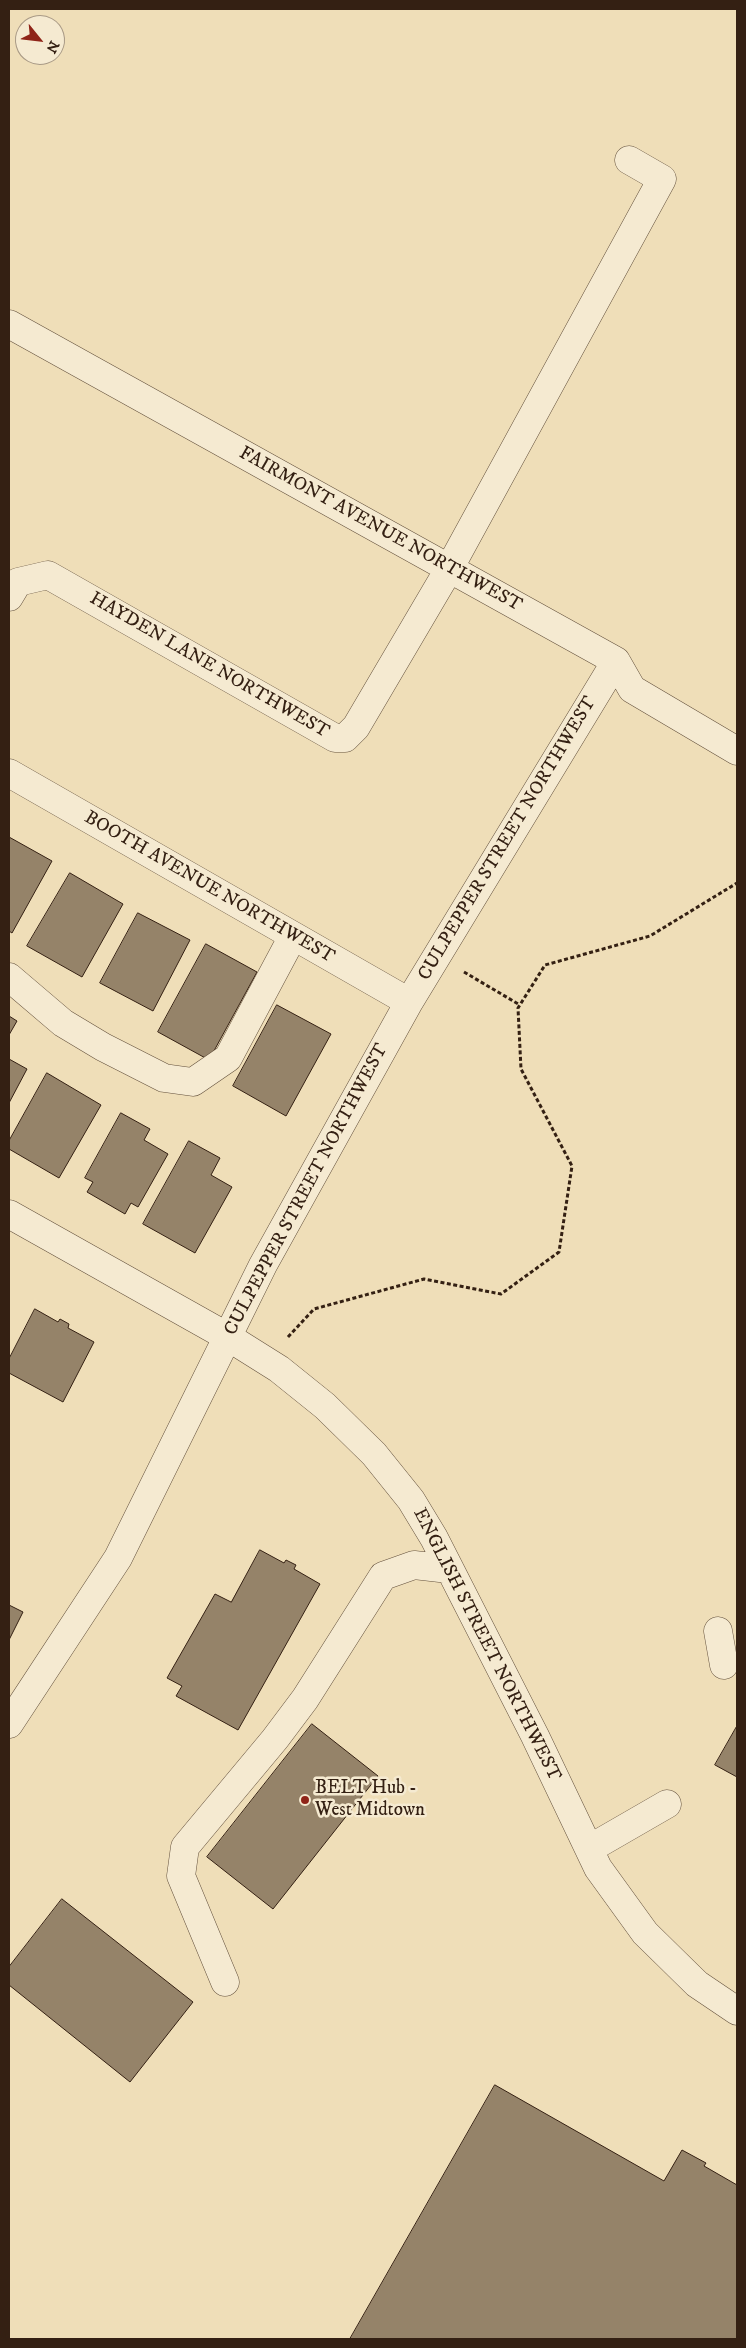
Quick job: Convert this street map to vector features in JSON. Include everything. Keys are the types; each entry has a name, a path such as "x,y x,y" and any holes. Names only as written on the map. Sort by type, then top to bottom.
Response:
{"street":[{"path":"449,569 662,179 629,160"},
{"name":"FAIRMONT AVENUE NORTHWEST","path":"9,324 616,662"},
{"name":"HAYDEN LANE NORTHWEST","path":"9,597 18,582 48,575 335,738 345,738 356,727 449,569"},
{"path":"616,662 632,689 737,750"},
{"name":"CULPEPPER STREET NORTHWEST","path":"9,1724 118,1558 263,1265 409,1002 616,662"},
{"name":"BOOTH AVENUE NORTHWEST","path":"9,773 409,1002"},
{"path":"9,978 63,1023 103,1047 164,1078 193,1082 228,1058 293,936"},
{"name":"ENGLISH STREET NORTHWEST","path":"9,1214 228,1337 266,1361 325,1406 374,1454 411,1500 434,1538 598,1868 645,1933 698,1984 737,2011"},
{"path":"225,1982 181,1876 185,1847 280,1733 305,1699 383,1576 414,1565 449,1569"},
{"path":"718,1631 724,1665"},
{"path":"589,1849 667,1805"}],"path":[{"path":"266,1361 314,1309 424,1279 501,1294 559,1252 572,1166 521,1070 518,1008 545,965 650,936 737,883"},
{"path":"463,971 520,1005"}],"building":[{"path":"9,837 52,861 12,933 9,931"},
{"path":"70,873 123,904 82,977 27,946"},
{"path":"138,913 190,940 153,1011 100,983"},
{"path":"206,944 257,972 209,1060 158,1032"},
{"path":"277,1005 331,1034 286,1116 233,1086"},
{"path":"9,1016 17,1021 9,1035"},
{"path":"9,1059 27,1069 9,1103"},
{"path":"47,1073 101,1105 59,1178 9,1149 9,1141"},
{"path":"121,1113 150,1129 144,1140 168,1154 138,1207 131,1203 125,1214 87,1192 93,1182 85,1178"},
{"path":"189,1141 220,1158 211,1175 232,1187 195,1253 143,1224"},
{"path":"35,1309 58,1322 60,1319 69,1324 68,1328 94,1342 63,1402 9,1373 9,1359"},
{"path":"260,1550 284,1563 286,1560 296,1565 294,1569 320,1584 238,1730 176,1696 182,1686 167,1678 215,1594 231,1602"},
{"path":"9,1605 23,1612 9,1640"},
{"path":"312,1724 378,1776 273,1909 207,1857"},
{"path":"737,1726 737,1777 715,1765"},
{"path":"62,1899 193,2002 130,2082 9,1985 9,1967"},
{"path":"495,2085 664,2181 682,2150 706,2163 704,2166 737,2185 737,2339 350,2339"}],"place":[{"name":"BELT Hub - West Midtown","path":"305,1800"}]}
